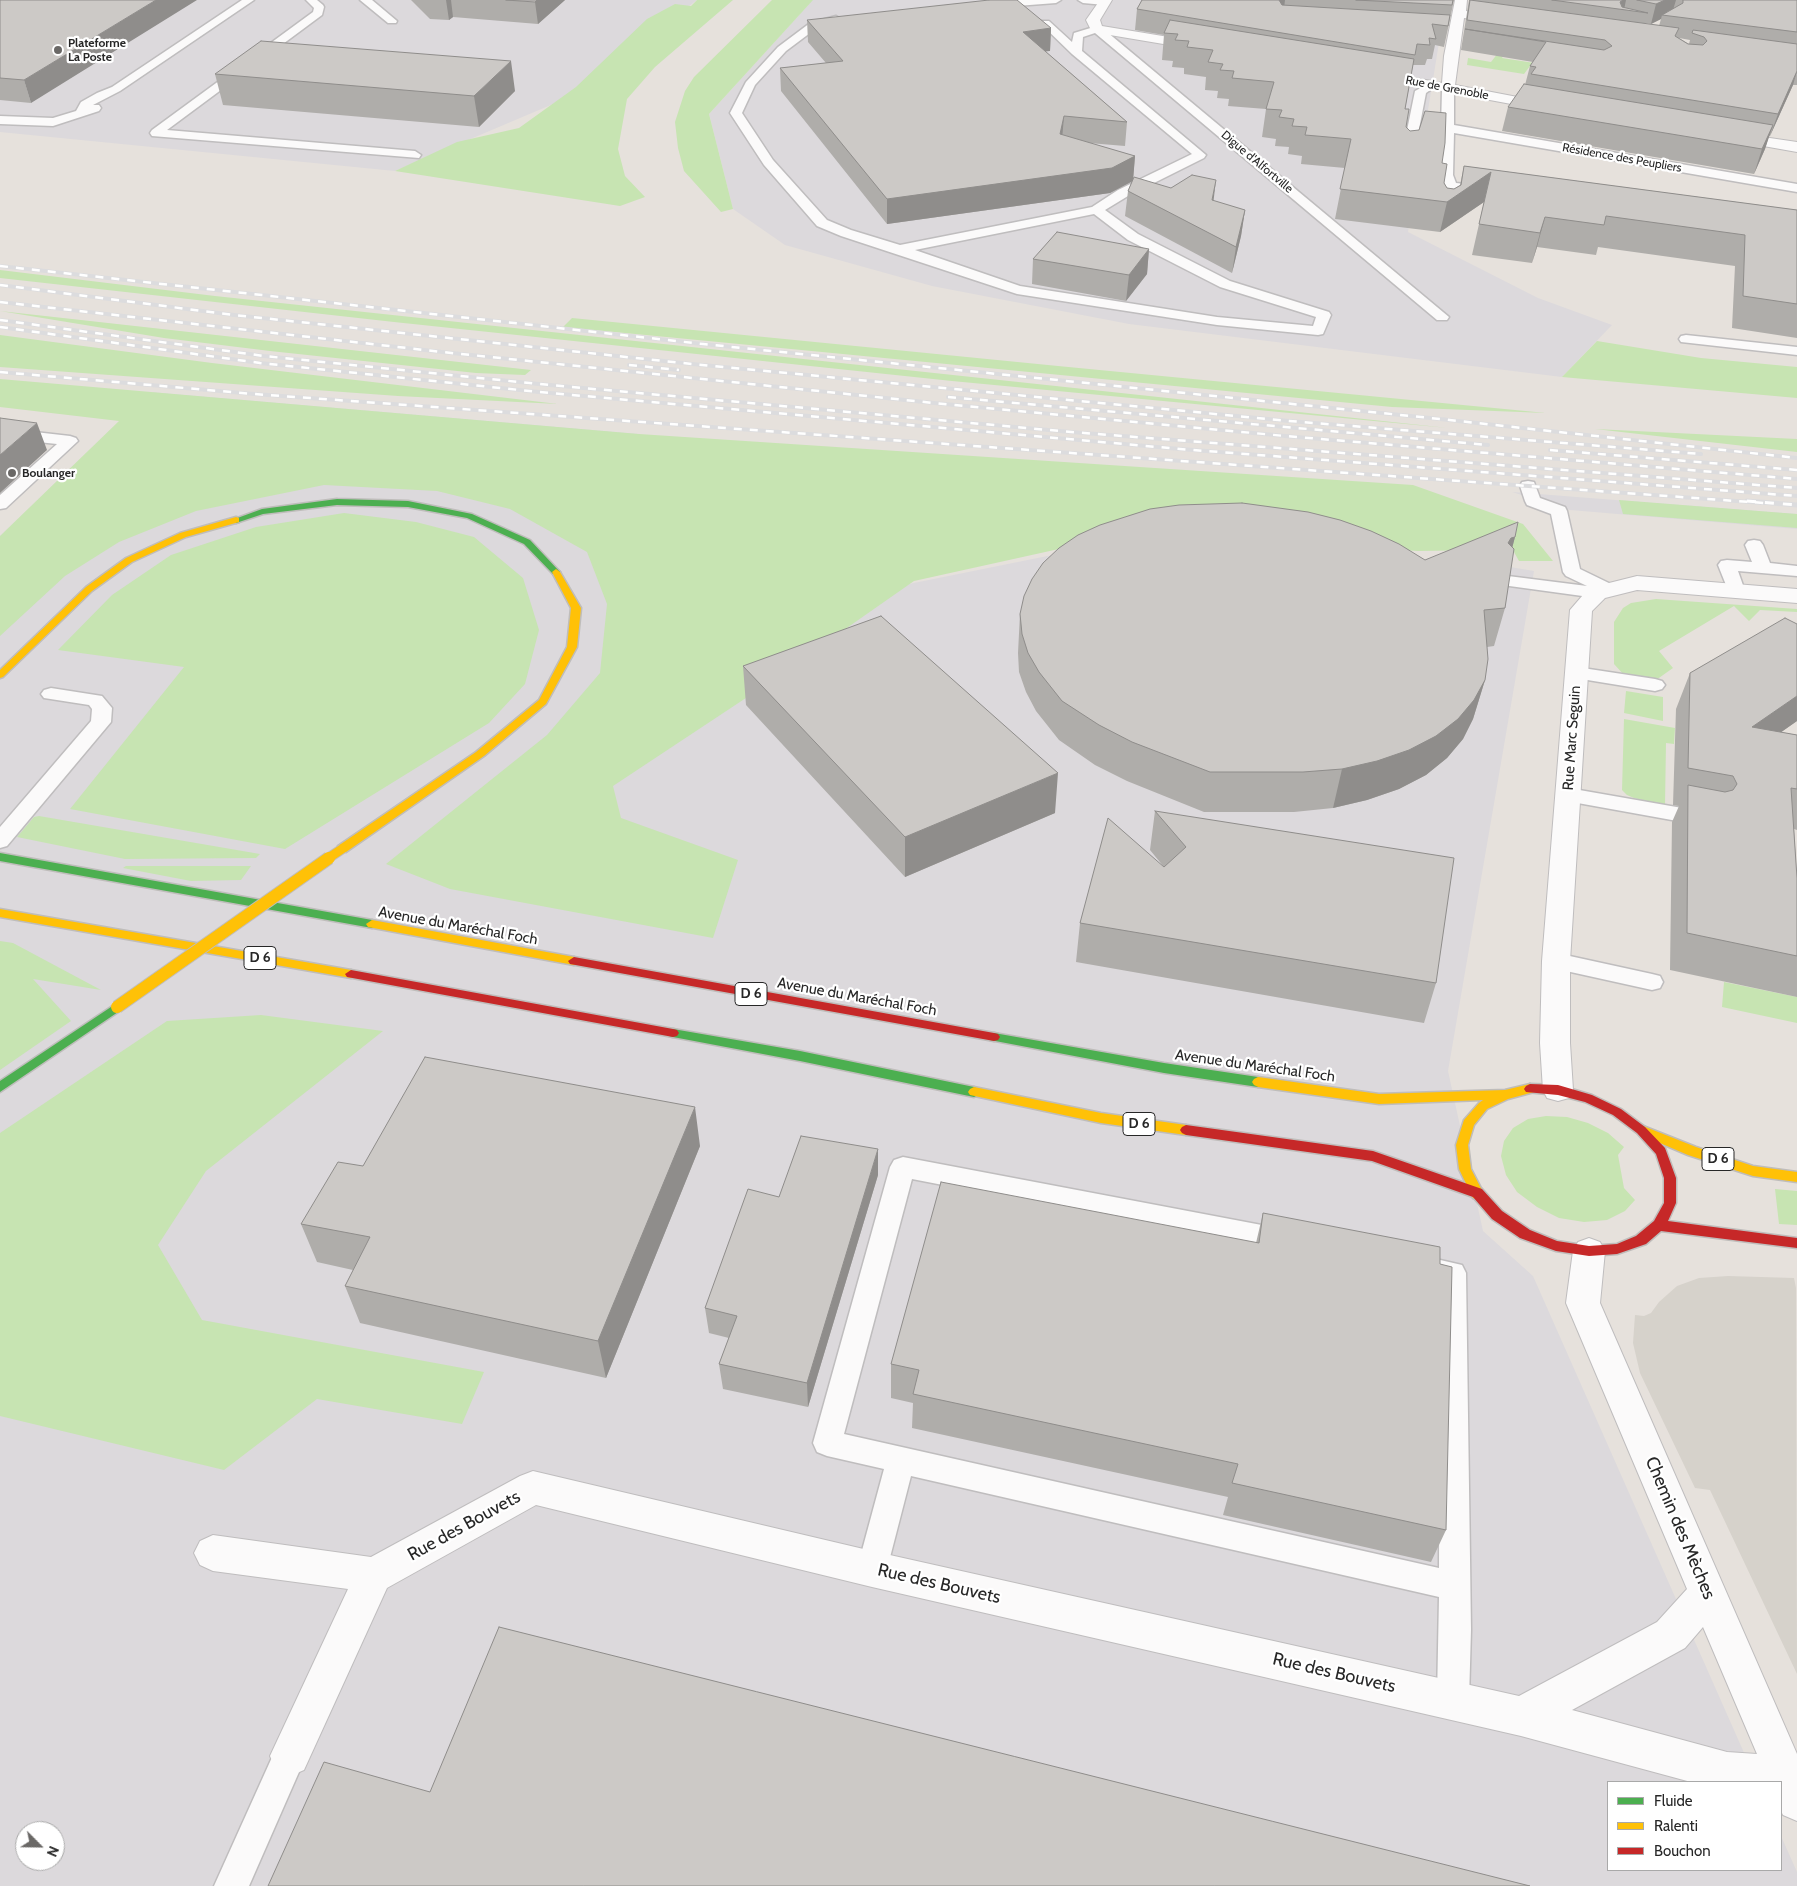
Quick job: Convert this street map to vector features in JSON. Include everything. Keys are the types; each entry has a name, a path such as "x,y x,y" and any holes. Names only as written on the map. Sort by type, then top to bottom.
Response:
{"main road":[{"path":"0,675 89,589 129,560 183,535 262,512 337,502 408,504 469,516 527,542 558,574 576,608 572,647 543,702 480,754 0,1087"},
{"name":"Avenue du Maréchal Foch","path":"0,857 1164,1068 1379,1098 1505,1094"},
{"name":"D 6","path":"0,913 352,974 800,1056 1101,1118 1373,1156 1477,1193"},
{"path":"1530,1089 1558,1090 1588,1098 1610,1108 1641,1130 1661,1152 1670,1178 1670,1203 1659,1225 1641,1240 1617,1249 1588,1251 1556,1246 1525,1234 1497,1215 1477,1193 1465,1169 1462,1145 1468,1123 1483,1106 1505,1094 1530,1089"},
{"name":"D 6","path":"1641,1130 1692,1151 1753,1171 1797,1177"},
{"path":"1659,1225 1797,1243"}],"street":[{"path":"1448,96 1458,40 1461,0"},
{"path":"1105,1 1094,20 1098,29 1213,48"},
{"path":"1460,14 1518,22"},
{"name":"Rue de Grenoble","path":"1358,72 1430,86 1448,96 1567,110"},
{"path":"1711,133 1797,148"},
{"path":"1603,592 1637,583 1797,596"},
{"name":"Rue Marc Seguin","path":"1558,1090 1555,1043 1556,961 1581,610 1603,592"},
{"name":"Chemin des Mèches","path":"1588,1251 1583,1304 1792,1789"},
{"name":"Rue des Bouvets","path":"374,1575 533,1488 872,1569 1522,1716 1761,1781"},
{"path":"213,1553 374,1575 290,1756"},
{"path":"1522,1716 1671,1635 1708,1594"}],"lane":[{"path":"0,120 53,122 96,107 112,96 116,90 249,0"},
{"path":"311,0 319,7 318,13 156,133 414,155"},
{"path":"365,0 392,21"},
{"path":"1083,0 1105,1"},
{"path":"974,6 1057,5"},
{"path":"850,16 814,25 782,49 750,84 736,113 768,162 822,223 846,233 1017,290 1217,322 1318,331 1324,315 1225,284 1133,237 1096,210"},
{"path":"898,249 1096,210 1123,193 1200,154 1076,52 1045,23"},
{"path":"1076,52 1078,35 1098,29"},
{"name":"Digue d'Alfortville","path":"1098,29 1279,187 1442,317"},
{"path":"1440,30 1458,40"},
{"path":"1408,155 1421,90 1430,86"},
{"path":"1448,96 1447,175 1449,190 1495,192"},
{"name":"Résidence des Peupliers","path":"1448,128 1797,188"},
{"path":"1686,339 1797,351"},
{"path":"0,433 70,442 0,504"},
{"path":"1528,486 1533,501 1559,512 1572,572 1603,592"},
{"path":"1754,545 1764,568"},
{"path":"1736,591 1727,565 1797,571"},
{"path":"1508,581 1603,592"},
{"path":"1576,672 1655,685"},
{"path":"0,841 101,722 102,708 95,700 51,694"},
{"path":"1568,795 1709,820"},
{"path":"1556,961 1652,982"},
{"path":"1308,1245 902,1167 827,1443 1454,1586"},
{"path":"1395,1262 1453,1273 1453,1700"},
{"path":"872,1569 901,1460"},
{"path":"231,1886 290,1756"}],"shaded area":[{"path":"0,0 697,0 572,96 395,171 0,132"},
{"path":"778,0 1446,0 1408,232 1538,298 1612,325 1562,377 1129,324 932,286 785,245 733,209 709,114 810,3"},
{"path":"150,392 639,434 636,439 764,549 899,586 1092,547 1486,563 1534,571 1448,1071 1483,1231 1533,1276 1757,1781 1607,1781 1607,1871 1782,1871 1782,1838 1797,1872 1797,1886 0,1886 0,536"},
{"path":"1512,492 1797,514 1797,529 1570,510"},
{"path":"1728,1276 1794,1278 1796,1288 1797,1674 1710,1490 1695,1488 1640,1373 1633,1343 1635,1315 1644,1316 1651,1313 1659,1302 1677,1286 1699,1278"}],"green space":[{"path":"697,0 733,0 655,67 627,99 618,149 625,176 645,197 620,206 395,171 457,142 519,128 576,87 647,19 675,4 691,6"},
{"path":"772,0 813,0 709,114 733,209 721,212 684,171 678,148 675,122 685,91 694,77"},
{"path":"1498,53 1505,53 1502,58 1599,73 1530,66 1524,74 1467,65 1468,58 1491,62"},
{"path":"0,270 215,296 1448,428 952,381 394,322 0,278"},
{"path":"0,311 531,370 525,375 476,373 270,351 164,338"},
{"path":"572,318 1546,413 1392,407 563,327"},
{"path":"0,335 212,363 558,404 398,396 0,367"},
{"path":"1597,341 1701,358 1797,367 1797,398 1562,377"},
{"path":"0,379 639,434 1413,485 1523,524 1553,561 1519,561 1514,552 1487,550 1418,551 1329,545 1086,543 914,581 758,690 613,786 621,818 738,860 713,938 450,889 386,864 547,735 600,673 607,604 587,552 510,509 437,491 324,485 196,511 119,542 65,576 0,636 0,536 119,421 0,407"},
{"path":"1595,429 1797,439 1797,452"},
{"path":"1619,500 1797,514 1797,528 1623,514"},
{"path":"344,513 416,522 474,537 523,578 539,630 525,684 489,723 285,849 70,809 184,667 58,650 112,595 171,555 256,527"},
{"path":"1656,599 1797,609 1797,612 1760,610 1749,621 1734,606 1659,651 1673,668 1656,680 1624,675 1614,664 1614,622 1623,608 1631,603"},
{"path":"1626,691 1663,697 1663,721 1624,713"},
{"path":"1624,719 1675,728 1674,744 1666,743 1665,805 1634,798 1622,790"},
{"path":"39,816 260,854 256,858 125,859 17,837 34,817"},
{"path":"126,866 251,866 241,880 191,881 123,868"},
{"path":"0,941 13,943 101,990 33,979 71,1021 0,1070"},
{"path":"1724,982 1797,997 1797,1023 1722,1007"},
{"path":"261,1015 383,1031 206,1171 158,1245 202,1320 484,1372 462,1424 317,1399 224,1470 0,1416 0,1133 167,1021"},
{"path":"1546,1116 1567,1117 1588,1123 1608,1133 1624,1147 1618,1155 1624,1188 1635,1200 1625,1211 1607,1220 1584,1222 1559,1218 1537,1207 1517,1192 1506,1175 1501,1156 1504,1141 1513,1128 1528,1119"},
{"path":"1775,1189 1797,1191 1797,1225 1779,1224"}],"building":[{"name":"Plateforme La Poste","path":"0,0 156,0 24,80 0,78"},
{"path":"506,0 537,0 535,2"},
{"path":"989,0 1017,0 1051,28 1023,32 1127,122 1064,116 1060,134 1135,156 1112,168 887,199 780,68 843,61 807,20"},
{"path":"1142,0 1279,0 1282,5 1450,15 1448,26 1432,24 1436,39 1429,38 1430,45 1417,44 1415,55 1137,9"},
{"path":"1356,0 1453,0 1452,5"},
{"path":"1470,0 1679,28 1675,36 1688,44 1703,45 1707,41 1704,37 1692,33 1693,30 1797,44 1797,71 1778,114 1531,74 1536,67 1530,66 1546,42 1465,29 1604,50 1612,46 1605,40 1467,20"},
{"path":"1552,0 1623,0 1620,2 1622,7 1648,13"},
{"path":"1637,0 1665,0 1656,4"},
{"path":"1683,0 1797,0 1797,32 1662,15 1683,3"},
{"path":"1170,20 1414,59 1405,109 1409,109 1406,127 1410,131 1419,130 1425,111 1446,113 1442,163 1447,164 1444,183 1447,188 1454,189 1461,185 1464,166 1797,210 1797,304 1743,296 1745,235 1606,216 1604,225 1545,217 1540,233 1479,224 1491,172 1447,202 1340,189 1351,139 1305,135 1307,127 1292,126 1294,119 1279,117 1282,110 1266,109 1274,82 1232,78 1234,71 1220,70 1223,64 1208,62 1213,50 1187,47 1189,41 1175,40 1178,34 1164,33"},
{"path":"261,41 511,61 474,96 215,74"},
{"path":"1524,84 1773,125 1762,149 1508,107"},
{"path":"1192,175 1216,180 1212,200 1245,210 1236,247 1128,191 1134,177 1171,188"},
{"path":"1057,232 1149,249 1129,275 1033,259"},
{"path":"0,418 37,423 0,455"},
{"path":"1242,503 1308,512 1340,520 1399,544 1425,560 1518,522 1515,537 1511,538 1508,543 1514,549 1505,608 1484,610 1488,659 1485,680 1474,700 1458,719 1436,736 1409,750 1377,761 1342,769 1303,772 1210,772 1132,742 1099,725 1062,701 1039,672 1028,653 1022,634 1020,614 1024,596 1032,579 1043,563 1059,548 1078,535 1100,525 1150,509 1179,505"},
{"path":"881,616 1058,773 905,837 743,666"},
{"path":"1785,618 1797,624 1797,696 1752,727 1797,735 1797,789 1791,788 1797,878 1797,956 1687,933 1688,785 1725,792 1733,790 1737,784 1733,776 1688,768 1690,673"},
{"path":"1155,811 1454,858 1436,983 1080,923 1108,818 1164,867 1186,847"},
{"path":"425,1057 695,1107 598,1341 345,1286 370,1237 301,1224 338,1162 363,1166"},
{"path":"801,1136 878,1149 807,1383 719,1364 737,1316 705,1308 748,1189 779,1197"},
{"path":"941,1182 1259,1243 1263,1213 1440,1247 1440,1264 1452,1267 1446,1530 1232,1483 1238,1464 913,1394 919,1370 891,1364"},
{"path":"499,1627 1530,1886 268,1886 324,1762 430,1792"}],"railway":[{"path":"0,266 703,344 1440,419 1797,458"},
{"path":"0,285 234,315 692,364 1289,421 1701,454"},
{"path":"0,302 442,352 934,403 1285,436 1797,479"},
{"path":"0,320 264,356 539,384 1071,432 1797,488"},
{"path":"0,327 260,363 539,392 1180,449 1797,496"},
{"path":"629,365 679,370"},
{"path":"0,372 254,394 1764,503"},
{"path":"948,397 1488,445"},
{"path":"1550,450 1797,470"},
{"path":"1747,501 1797,505"}],"traffic: fast":[{"path":"236,520 262,512 337,502 408,504 469,516 527,542 556,572"},
{"path":"0,857 372,924"},
{"path":"0,1087 117,1007"},
{"path":"673,1033 800,1056 974,1092"},
{"path":"994,1037 1164,1068 1258,1082"}],"traffic: slow":[{"path":"0,675 89,589 129,560 183,535 236,520"},
{"path":"342,849 480,754 543,702 572,647 576,608 556,572"},
{"path":"117,1007 342,849"},
{"path":"0,913 351,974"},
{"path":"372,924 574,961"},
{"path":"1258,1082 1379,1099 1505,1095"},
{"path":"1478,1194 1465,1169 1462,1145 1468,1123 1483,1106 1505,1095 1530,1089"},
{"path":"974,1092 1101,1118 1186,1130"},
{"path":"1643,1131 1692,1151 1753,1171 1797,1177"}],"traffic: jam":[{"path":"574,961 994,1037"},
{"path":"351,974 673,1033"},
{"path":"1478,1194 1497,1215 1525,1234 1556,1246 1589,1251 1617,1249 1641,1240 1659,1225 1670,1203 1670,1178 1661,1152 1641,1130 1617,1112 1588,1098 1558,1090 1530,1089"},
{"path":"1186,1130 1373,1156 1477,1193"},
{"path":"1659,1225 1797,1243"}],"place":[{"name":"Plateforme La Poste","path":"58,50"},
{"name":"Boulanger","path":"12,473"}]}
